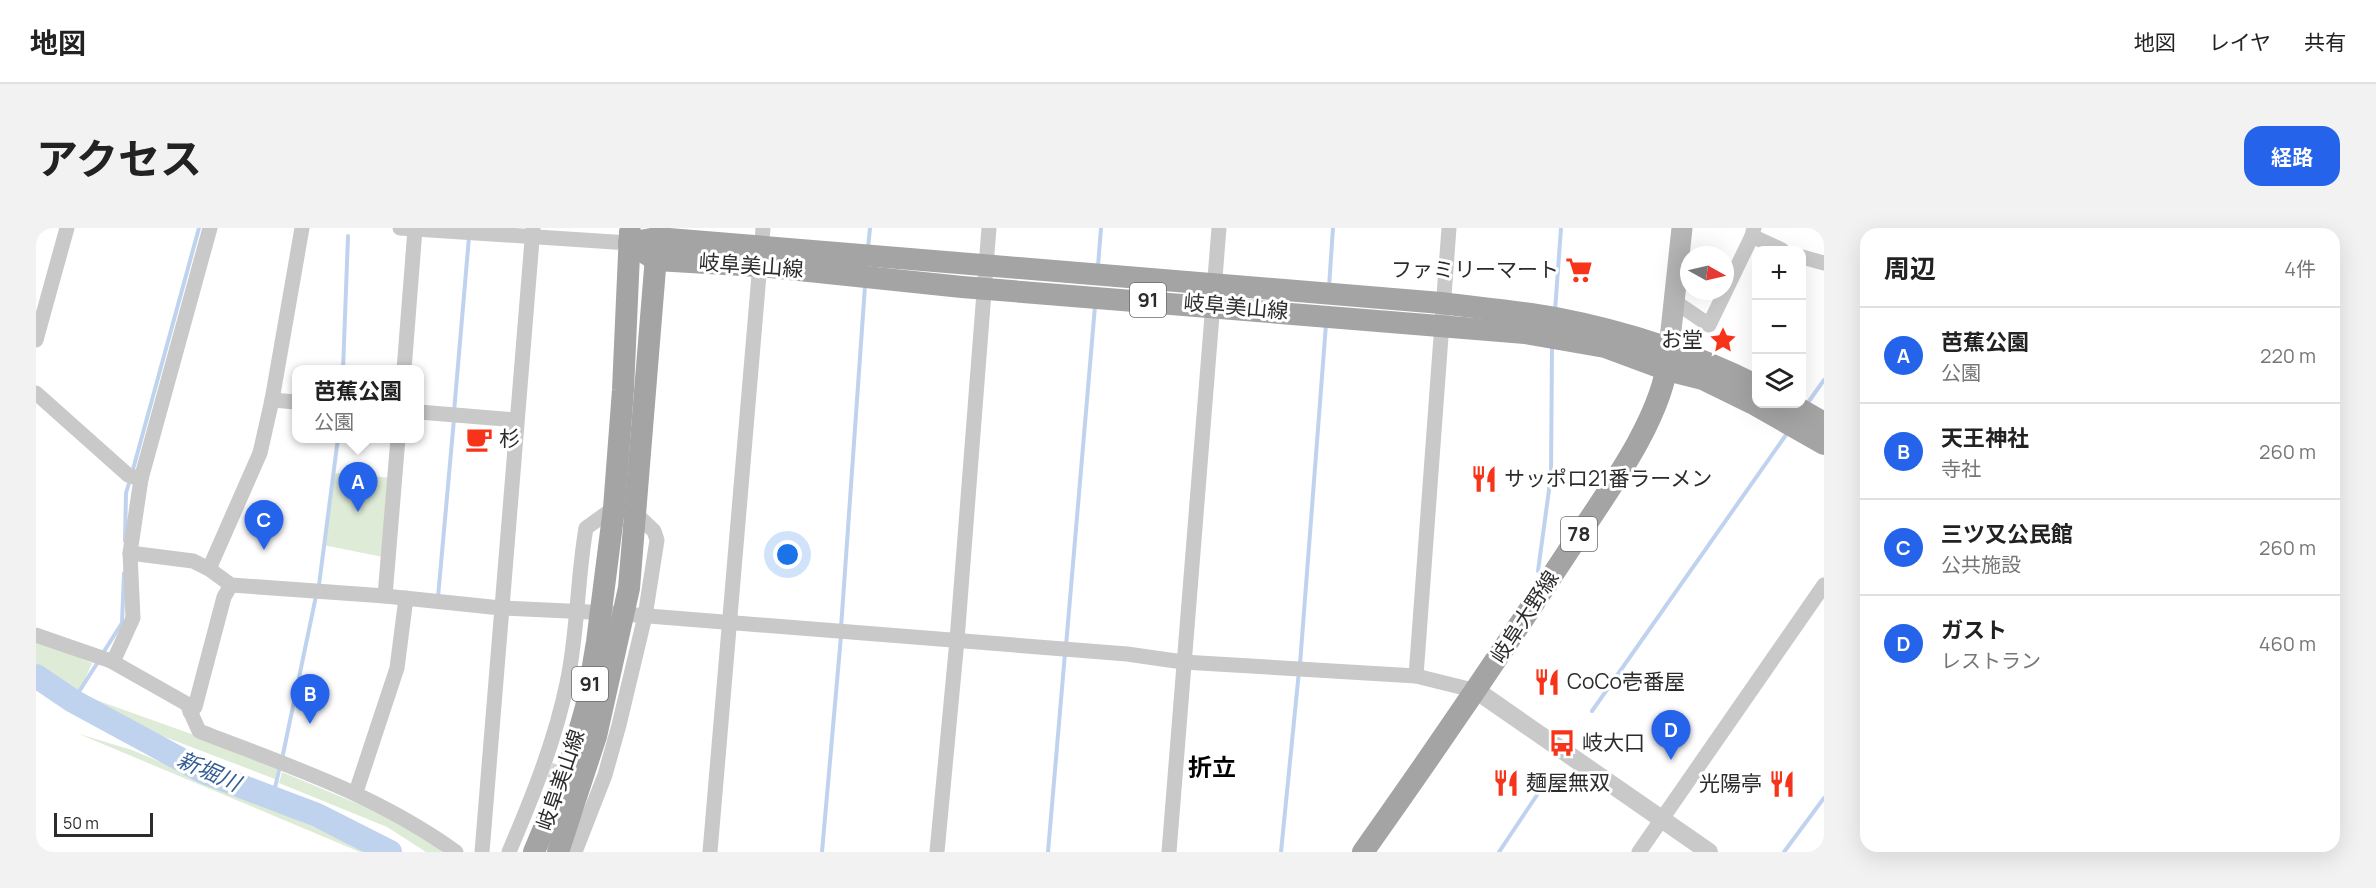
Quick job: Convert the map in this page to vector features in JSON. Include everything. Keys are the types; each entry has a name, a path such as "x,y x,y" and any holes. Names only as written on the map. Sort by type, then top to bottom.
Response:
{"main road":[{"path":"1668,359 1682,228"},
{"name":"岐阜美山線","path":"558,852 634,615 624,511 630,236 657,242 761,247 987,265 1213,295 1440,314 1525,333 1668,359"},
{"name":"岐阜美山線","path":"534,852 568,770 586,707 590,612 624,511 657,242"},
{"name":"岐阜美山線","path":"761,247 985,288 1213,295"},
{"path":"1668,359 1752,384"},
{"path":"1668,359 1824,444"},
{"name":"岐阜大野線","path":"1363,852 1477,690 1625,464 1654,408 1668,359"},
{"path":"1798,408 1824,423"}],"street":[{"path":"36,340 66,228"},
{"path":"113,662 133,618 130,553 141,479 210,228"},
{"path":"209,568 260,453 272,399 302,228"},
{"path":"937,852 957,640 989,228"},
{"path":"1169,852 1219,228"},
{"path":"1416,676 1440,314 1449,228"},
{"path":"404,365 407,229 630,236"},
{"path":"1674,301 1709,326 1753,232 1776,246"},
{"path":"482,852 532,233"},
{"path":"710,852 761,247"},
{"path":"1806,258 1824,263"},
{"path":"36,393 128,475 141,479"},
{"path":"272,399 292,401"},
{"path":"424,412 516,420"},
{"path":"385,596 398,443"},
{"path":"130,553 180,558 209,568 231,585 385,596 501,608 634,615 957,640 1127,654 1183,662 1416,676 1477,690 1710,852"},
{"path":"190,712 195,706 224,597 231,585"},
{"path":"1640,852 1824,585"},
{"path":"356,792 398,668 406,598"},
{"path":"509,852 546,769 567,684 590,612"},
{"path":"575,852 619,725 634,615"},
{"path":"36,635 113,662 187,704 199,731 356,792 401,816 456,852"}],"green space":[{"path":"333,473 393,478 383,557 323,545"},
{"path":"36,640 92,663 80,691 69,690 36,666"},
{"path":"88,697 278,765 275,779 118,719 90,704"},
{"path":"79,734 132,750 373,852 360,852"},
{"path":"282,772 394,819 444,852 426,852 387,827 279,783"}],"waterway":[{"path":"132,473 199,228"},
{"path":"868,248 870,228"},
{"path":"1098,266 1101,228"},
{"path":"1329,287 1333,228"},
{"path":"1555,311 1561,228"},
{"path":"343,365 348,236"},
{"path":"454,412 469,237"},
{"path":"841,628 865,286"},
{"path":"1066,646 1095,306"},
{"path":"1300,664 1326,324"},
{"path":"1538,571 1551,475 1552,345"},
{"path":"1807,404 1824,380"},
{"path":"438,597 454,419"},
{"path":"1592,711 1788,432"},
{"path":"319,585 337,443"},
{"path":"125,541 126,493 130,480"},
{"path":"103,653 122,623 124,573"},
{"path":"282,759 316,596"},
{"path":"822,852 841,636"},
{"path":"1048,852 1065,653"},
{"path":"73,701 98,662"},
{"path":"1281,852 1299,671"},
{"name":"新堀川","path":"36,676 73,701 204,772 317,815 390,852"},
{"path":"274,792 280,766"},
{"path":"1499,852 1551,774"},
{"path":"1784,852 1824,798"}],"tunnel":[{"path":"550,770 594,785"}],"place":[{"name":"ファミリーマート","path":"1579,270"},
{"name":"お堂","path":"1723,340"},
{"name":"杉","path":"479,439"},
{"name":"サッポロ21番ラーメン","path":"1484,479"},
{"name":"芭蕉公園","path":"358,512"},
{"name":"三ツ又公民館","path":"264,550"},
{"name":"CoCo壱番屋","path":"1547,682"},
{"name":"天王神社","path":"310,724"},
{"name":"岐大口","path":"1562,743"},
{"name":"ガスト","path":"1671,760"},
{"name":"麺屋無双","path":"1506,783"},
{"name":"光陽亭","path":"1782,784"}],"district":[{"name":"折立","path":"1212,768"}]}
